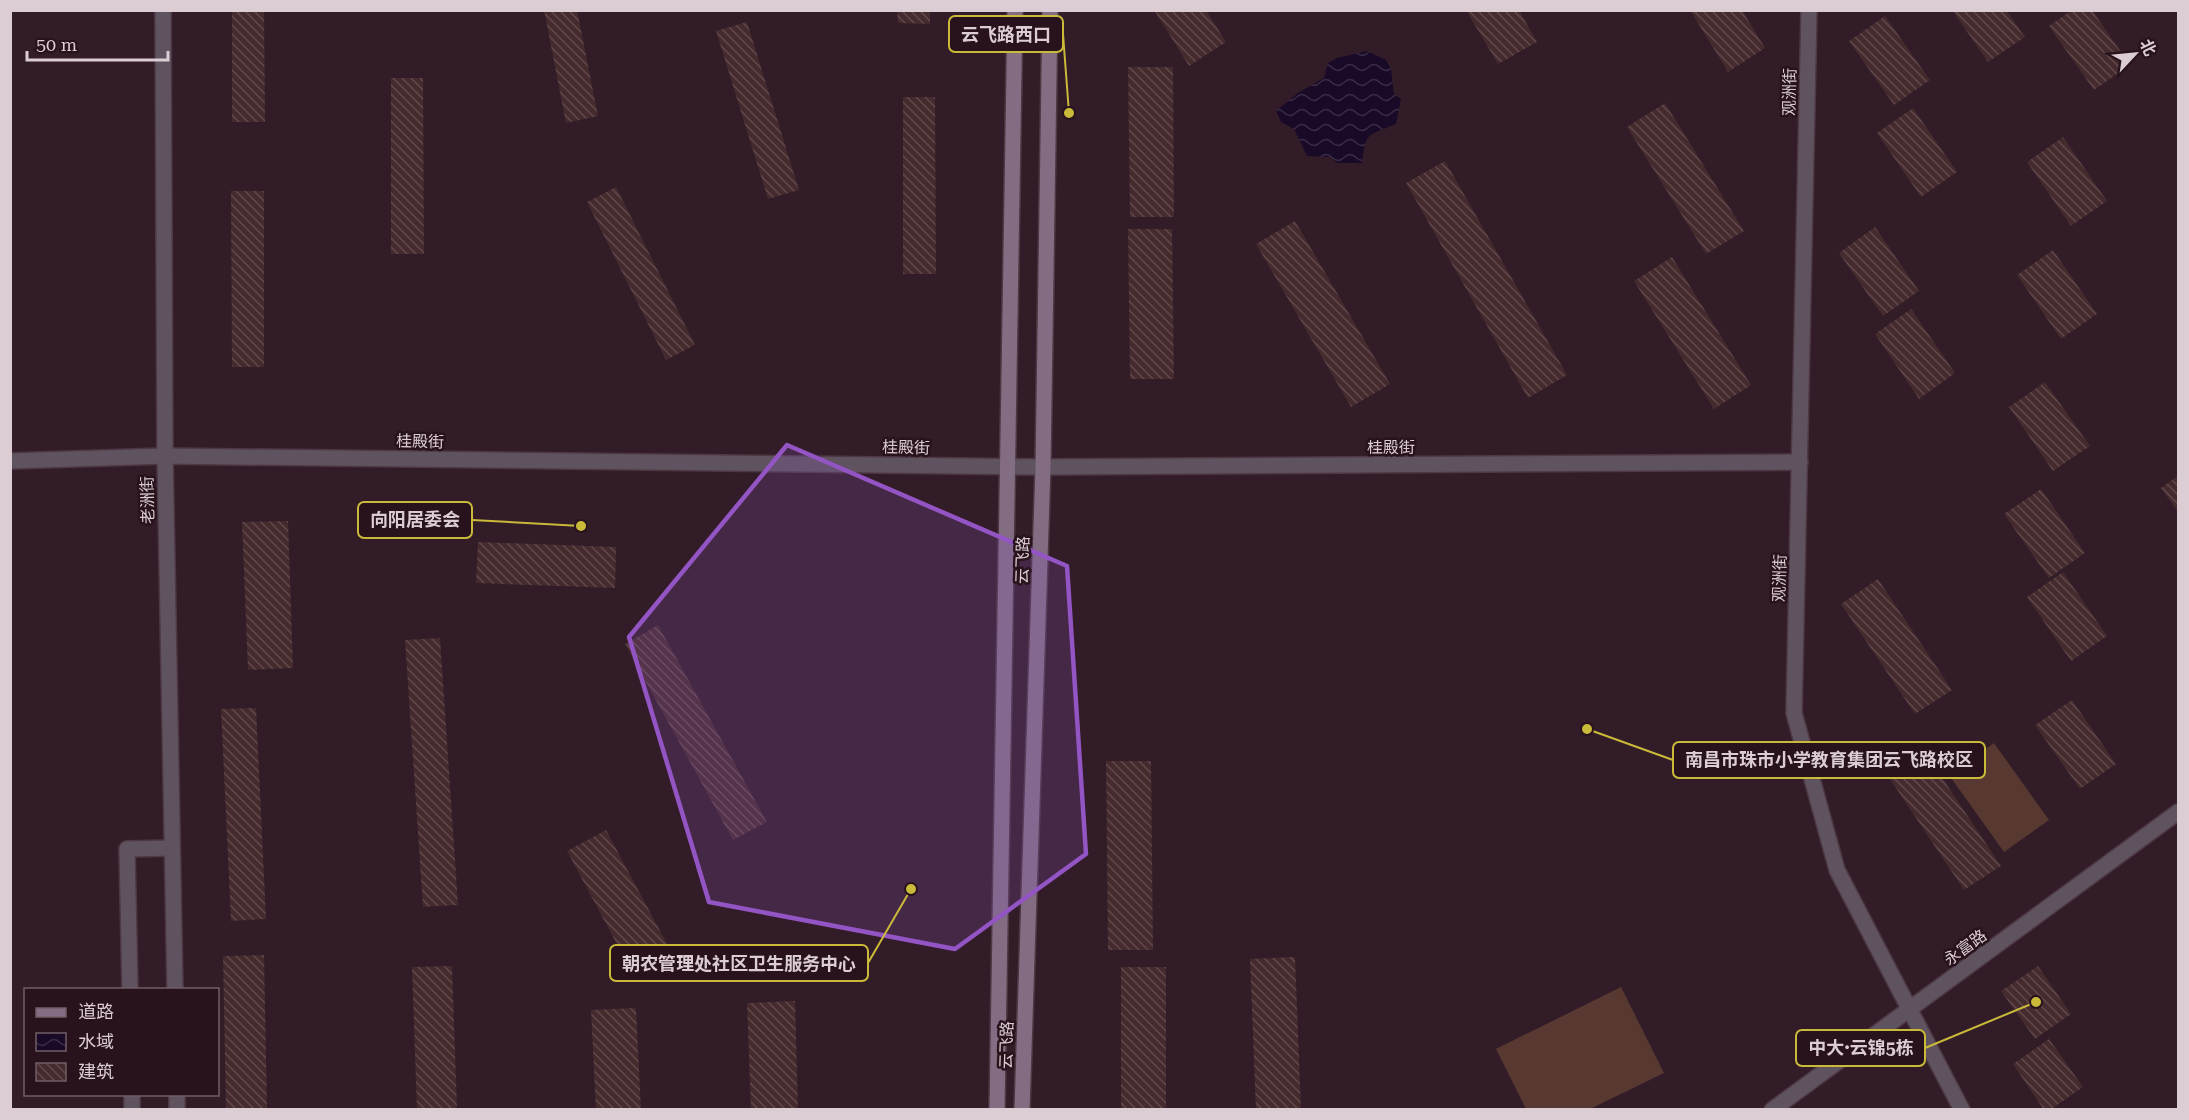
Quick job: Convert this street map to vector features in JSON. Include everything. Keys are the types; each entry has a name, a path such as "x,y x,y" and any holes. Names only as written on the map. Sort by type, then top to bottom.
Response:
{"main road":[{"name":"云飞路","path":"997,1110 1016,10"},
{"name":"云飞路","path":"1022,1110 1043,467 1050,10"}],"street":[{"name":"老洲街","path":"163,10 165,456 175,988"},
{"name":"观洲街","path":"1809,10 1794,714 1837,870 1962,1110"},
{"name":"桂殿街","path":"10,461 165,456 1043,467 1800,462"},
{"name":"永富路","path":"1772,1110 2178,812"},
{"path":"130,988 127,849 172,848"}],"highlighted area":[{"path":"787,445 1067,566 1086,854 955,949 709,902 629,637"}],"shaded area":[{"path":"1994,743 2049,820 2004,852 1949,775"},
{"path":"1621,987 1664,1073 1590,1109 1526,1109 1496,1049"}],"water":[{"path":"1367,51 1386,60 1391,69 1394,94 1401,99 1396,124 1374,133 1367,139 1362,163 1337,163 1330,157 1307,156 1294,129 1281,122 1276,111 1298,93 1324,78 1328,63 1337,58"}],"building":[{"path":"232,10 264,10 265,122 232,122"},
{"path":"544,10 577,10 598,116 566,123"},
{"path":"897,10 930,10 930,24 898,23"},
{"path":"1154,10 1206,10 1226,42 1189,66"},
{"path":"1466,10 1519,10 1537,42 1498,64"},
{"path":"1690,10 1742,10 1765,48 1728,72"},
{"path":"1952,10 2006,10 2025,37 1988,62"},
{"path":"2072,10 2092,10 2130,65 2094,90 2049,26"},
{"path":"1885,16 1930,80 1894,105 1849,41"},
{"path":"747,22 799,190 768,199 716,31"},
{"path":"1128,67 1173,67 1174,217 1130,217"},
{"path":"391,78 423,78 424,254 391,254"},
{"path":"903,97 935,97 936,274 903,274"},
{"path":"1665,103 1744,231 1706,254 1627,127"},
{"path":"1913,108 1957,172 1921,197 1877,133"},
{"path":"2063,137 2107,201 2071,226 2027,162"},
{"path":"1445,161 1567,375 1528,398 1406,183"},
{"path":"616,187 695,345 666,360 587,202"},
{"path":"231,191 264,191 264,367 232,367"},
{"path":"1295,221 1390,384 1351,407 1256,244"},
{"path":"1875,227 1919,291 1883,316 1839,253"},
{"path":"1128,229 1172,229 1174,379 1130,379"},
{"path":"2053,250 2097,314 2061,339 2017,275"},
{"path":"1672,257 1751,385 1714,409 1634,281"},
{"path":"1911,309 1955,373 1919,399 1875,334"},
{"path":"2045,382 2090,446 2053,471 2009,407"},
{"path":"2178,476 2178,512 2161,488"},
{"path":"2041,489 2085,553 2049,578 2004,514"},
{"path":"288,521 293,668 248,670 242,522"},
{"path":"478,542 616,547 615,588 476,583"},
{"path":"2063,572 2107,636 2071,661 2027,597"},
{"path":"1878,579 1952,690 1915,714 1841,604"},
{"path":"658,625 767,822 733,840 625,644"},
{"path":"440,638 458,905 423,907 405,640"},
{"path":"2072,700 2116,764 2080,789 2035,725"},
{"path":"256,708 266,919 231,921 221,709"},
{"path":"1927,755 2001,866 1964,890 1890,779"},
{"path":"1106,761 1151,761 1153,950 1108,950"},
{"path":"606,830 672,953 633,974 567,851"},
{"path":"264,955 267,1110 226,1110 223,956"},
{"path":"1295,957 1301,1110 1256,1110 1250,959"},
{"path":"452,966 457,1110 417,1110 412,967"},
{"path":"2038,966 2071,1014 2035,1039 2001,991"},
{"path":"1121,967 1166,967 1166,1110 1121,1110"},
{"path":"795,1001 798,1110 751,1110 747,1003"},
{"path":"636,1008 641,1110 596,1110 591,1010"},
{"path":"2049,1039 2083,1087 2050,1110 2044,1110 2013,1064"}],"place":[{"name":"云飞路西口","path":"1069,113"},
{"name":"向阳居委会","path":"581,526"},
{"name":"南昌市珠市小学教育集团云飞路校区","path":"1587,729"},
{"name":"朝农管理处社区卫生服务中心","path":"911,889"},
{"name":"中大·云锦5栋","path":"2036,1002"}]}
